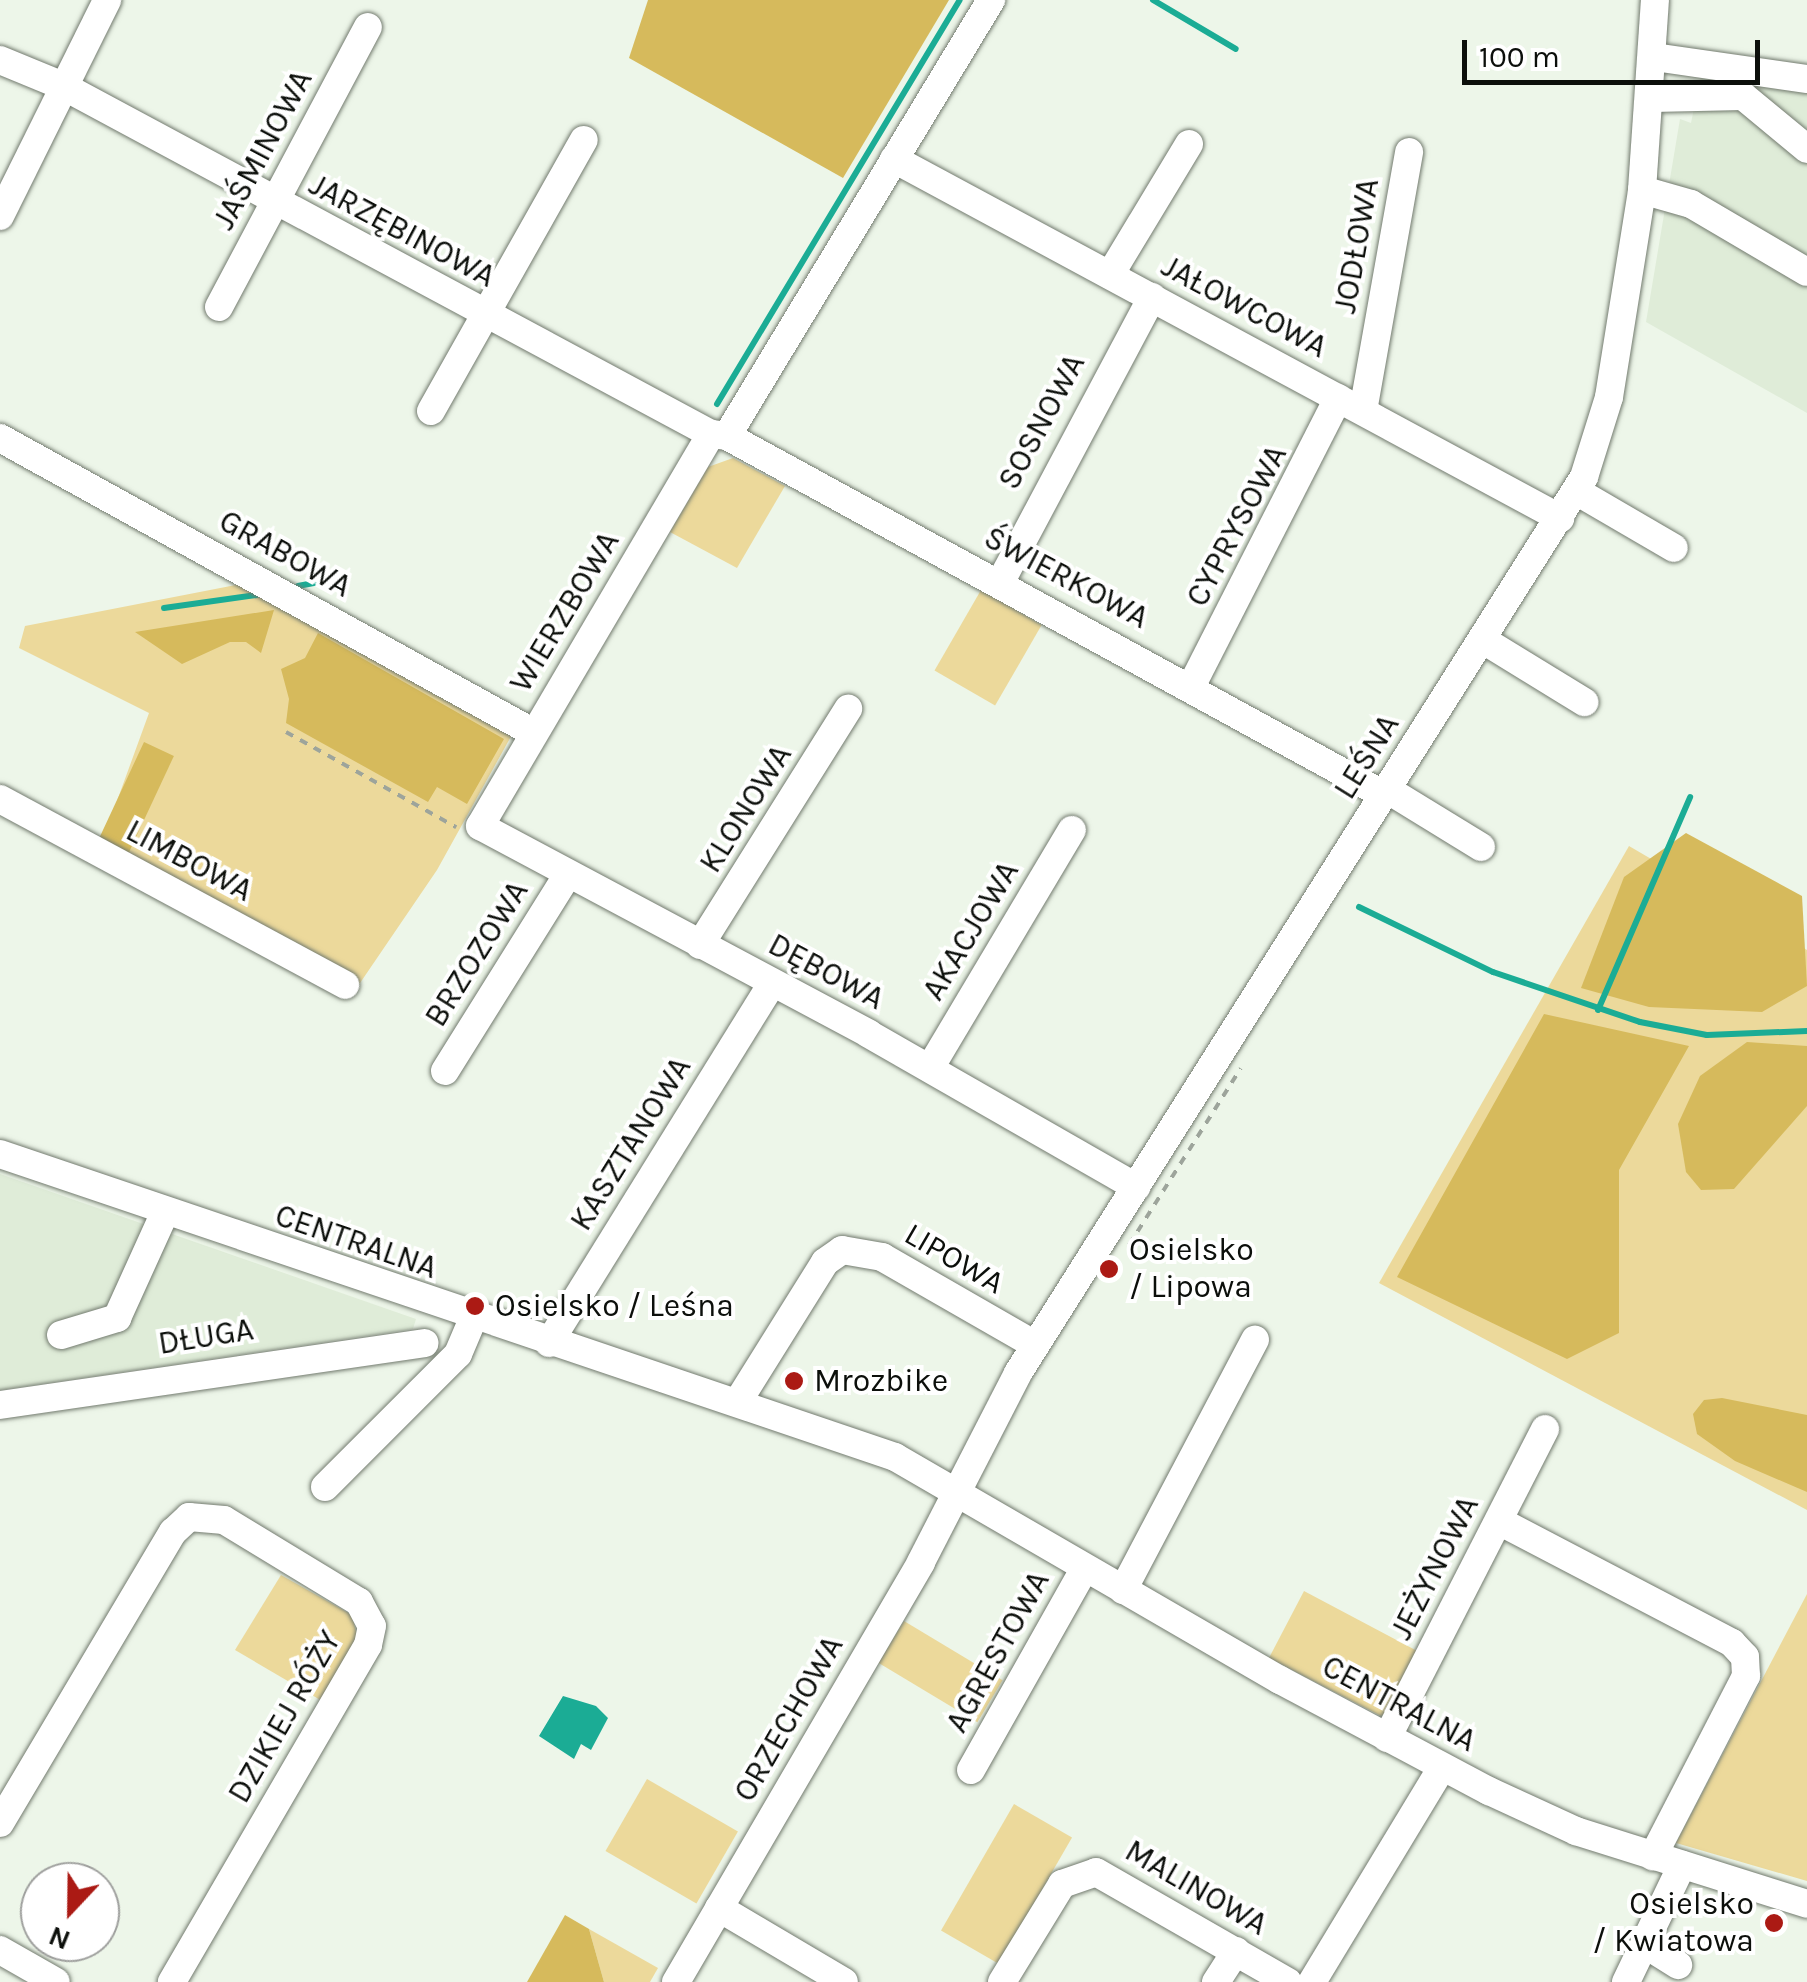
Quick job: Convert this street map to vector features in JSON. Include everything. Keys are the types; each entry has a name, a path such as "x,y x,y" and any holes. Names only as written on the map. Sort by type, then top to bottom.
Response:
{"street":[{"path":"0,216 107,0"},
{"name":"WIERZBOWA","path":"480,826 534,732 991,0"},
{"name":"LEŚNA","path":"956,1488 1036,1346 1576,492 1602,429 1642,190 1652,98 1655,0"},
{"name":"JAŚMINOWA","path":"220,307 368,27"},
{"path":"1654,57 1807,78"},
{"name":"JARZĘBINOWA","path":"0,60 63,86 274,204 719,435"},
{"path":"1652,98 1743,96 1807,149"},
{"path":"431,411 584,140"},
{"path":"1110,275 1189,144"},
{"name":"JODŁOWA","path":"1363,411 1409,152"},
{"name":"JAŁOWCOWA","path":"894,159 1560,518"},
{"path":"1642,190 1692,204 1807,272"},
{"name":"SOSNOWA","path":"1000,582 1152,297"},
{"name":"CYPRYSOWA","path":"1192,684 1338,398"},
{"name":"ŚWIERKOWA","path":"719,435 1192,684 1481,846"},
{"name":"GRABOWA","path":"0,438 534,732"},
{"path":"1576,492 1674,548"},
{"path":"1483,640 1584,702"},
{"name":"KLONOWA","path":"700,946 848,709"},
{"name":"LIMBOWA","path":"0,800 344,984"},
{"name":"DĘBOWA","path":"480,826 930,1068 1136,1187"},
{"name":"AKACJOWA","path":"930,1068 1072,830"},
{"name":"BRZOZOWA","path":"445,1071 568,874"},
{"name":"KASZTANOWA","path":"548,1342 772,983"},
{"name":"CENTRALNA","path":"0,1154 473,1318 895,1457 956,1488 1084,1568 1442,1767 1576,1831 1807,1904"},
{"path":"61,1335 117,1318 164,1212"},
{"name":"LIPOWA","path":"737,1404 825,1262 842,1250 882,1257 1036,1346"},
{"path":"326,1487 458,1354 473,1318"},
{"path":"1123,1590 1256,1340"},
{"name":"DŁUGA","path":"0,1406 424,1343"},
{"name":"JEŻYNOWA","path":"1387,1738 1546,1430"},
{"name":"ORZECHOWA","path":"676,1982 922,1562 956,1488"},
{"name":"DZIKIEJ RÓŻY","path":"0,1823 173,1532 188,1517 224,1520 359,1602 372,1626 361,1659 172,1982"},
{"path":"1498,1520 1732,1642 1746,1657 1746,1676 1653,1856"},
{"name":"AGRESTOWA","path":"971,1770 1084,1568"},
{"path":"1312,1982 1442,1767"},
{"path":"1626,1982 1682,1865"},
{"name":"MALINOWA","path":"1002,1982 1062,1884 1084,1872 1110,1876 1288,1982"},
{"path":"719,1908 844,1982"},
{"path":"1646,1946 1678,1965"},
{"path":"0,1950 56,1982"},
{"path":"1216,1982 1236,1952"}],"path":[{"path":"286,732 457,828 480,826"},
{"path":"1128,1246 1238,1073"}],"shaded area":[{"path":"648,0 949,0 843,178 629,58"},
{"path":"1702,68 1807,84 1807,413 1646,322 1680,119 1691,123"},
{"path":"733,458 785,486 737,568 670,532 708,467"},
{"path":"246,583 514,731 437,870 358,986 102,842 149,713 19,648 25,626"},
{"path":"981,590 1042,625 995,706 934,671"},
{"path":"274,610 261,653 246,642 230,642 182,664 135,632"},
{"path":"318,633 504,739 467,804 437,787 428,802 286,723 289,699 281,669 305,658"},
{"path":"144,742 174,756 128,854 98,840"},
{"path":"1686,833 1802,896 1807,986 1762,1012 1649,1007 1581,988 1624,877"},
{"path":"1629,846 1807,950 1807,1510 1379,1283"},
{"path":"1544,1014 1689,1046 1619,1170 1619,1333 1567,1359 1397,1277"},
{"path":"1747,1042 1807,1046 1807,1106 1734,1189 1701,1190 1686,1172 1678,1124 1700,1076"},
{"path":"0,1174 416,1319 413,1329 0,1390"},
{"path":"1722,1398 1807,1415 1807,1492 1735,1461 1697,1434 1693,1414 1704,1400"},
{"path":"281,1575 352,1615 358,1640 322,1701 235,1650"},
{"path":"1304,1591 1421,1653 1390,1711 1381,1716 1269,1658"},
{"path":"1807,1594 1807,1881 1676,1843"},
{"path":"904,1621 1003,1680 977,1722 879,1663"},
{"path":"647,1779 738,1832 696,1903 606,1851"},
{"path":"1014,1804 1072,1837 999,1964 941,1930"},
{"path":"565,1915 589,1929 604,1982 527,1982"},
{"path":"589,1929 658,1968 650,1982 604,1982"}],"water":[{"path":"563,1696 596,1706 608,1718 591,1750 581,1744 574,1759 539,1736"}],"waterway":[{"path":"717,404 960,0"},
{"path":"1153,0 1236,49"},
{"path":"298,586 345,577"},
{"path":"164,608 257,595"},
{"path":"1598,1010 1690,797"},
{"path":"1359,907 1493,972 1640,1022 1707,1035 1807,1031"}],"place":[{"name":"Osielsko / Lipowa","path":"1109,1269"},
{"name":"Osielsko / Leśna","path":"475,1306"},
{"name":"Mrozbike","path":"794,1381"},
{"name":"Osielsko / Kwiatowa","path":"1774,1923"}]}
